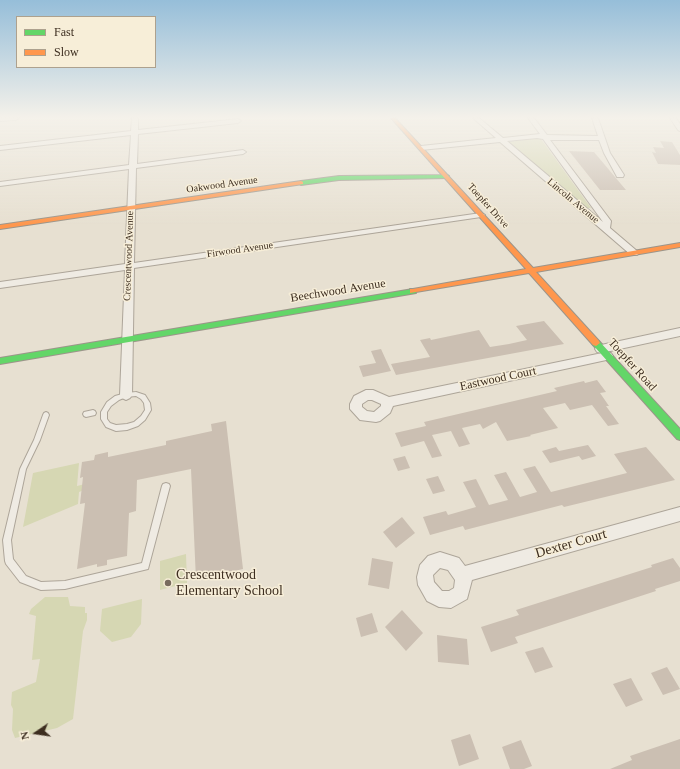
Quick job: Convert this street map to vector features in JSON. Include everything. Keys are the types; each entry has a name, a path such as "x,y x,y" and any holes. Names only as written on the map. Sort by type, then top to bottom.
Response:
{"street":[{"name":"Crescentwood Avenue","path":"126,395 134,154"},
{"path":"0,184 228,154"},
{"name":"Toepfer Drive","path":"425,154 567,310"},
{"name":"Lincoln Avenue","path":"516,154 634,253"},
{"path":"557,154 607,221 606,230"},
{"path":"608,154 620,176"},
{"name":"Oakwood Avenue","path":"0,227 339,178 447,177"},
{"name":"Firwood Avenue","path":"0,285 481,215"},
{"name":"Beechwood Avenue","path":"0,360 680,245"},
{"name":"Toepfer Road","path":"567,310 680,436"},
{"name":"Eastwood Court","path":"388,402 604,352 680,332"},
{"name":"Dexter Court","path":"462,575 680,514"}],"lane":[{"path":"136,394 143,397 148,402 148,410 144,418 136,424 127,427 116,428 108,425 104,419 104,412 109,404 117,398 126,395 136,394"},
{"path":"46,415 37,440 23,470 7,540 9,561 23,579 41,586 65,585 146,566 166,486"}],"green space":[{"path":"522,154 552,154 591,208 587,208"},
{"path":"79,463 77,486 85,484 84,490 79,492 78,504 23,527 33,473"},
{"path":"186,554 187,583 160,590 160,561"},
{"path":"45,597 68,597 70,606 85,607 85,613 87,613 87,620 83,631 73,719 57,728 15,738 12,730 12,692 36,682 40,659 32,660 36,616 29,614 31,609"},
{"path":"142,599 141,624 131,637 112,642 100,631 102,609"}],"building":[{"path":"571,154 596,154 626,190 600,190"},
{"path":"653,154 680,155 680,165 658,164"},
{"path":"544,321 564,344 396,375 391,364 430,357 420,340 430,338 431,340 479,330 490,347 527,340 516,326"},
{"path":"381,349 391,371 363,377 359,366 376,363 371,351"},
{"path":"597,380 606,392 600,393 609,406 606,406 619,424 608,426 592,405 570,410 565,403 543,408 558,428 530,435 531,436 507,441 496,422 483,429 480,424 462,428 470,444 459,447 451,431 432,435 442,456 432,458 424,441 401,447 395,433 426,426 424,422 557,391 554,388 584,381 585,383"},
{"path":"226,421 243,569 196,580 191,469 137,480 136,511 129,513 127,556 107,560 107,565 97,567 97,564 77,569 85,503 80,504 83,477 80,478 82,462 94,460 95,455 108,452 108,457 166,445 166,441 212,431 211,424"},
{"path":"588,445 596,456 582,460 579,456 550,463 542,451 556,447 559,451"},
{"path":"646,447 675,480 564,507 562,505 465,530 463,526 430,535 423,517 446,511 448,515 476,507 463,482 476,479 489,505 508,500 494,475 506,472 520,497 537,492 523,469 535,466 551,492 627,473 614,454"},
{"path":"405,456 410,468 398,471 393,459"},
{"path":"438,476 445,491 433,494 426,479"},
{"path":"402,517 415,533 396,548 383,532"},
{"path":"372,558 393,562 389,589 368,585"},
{"path":"673,558 680,568 680,581 655,589 656,591 515,637 518,643 491,652 481,627 519,615 516,610 652,567 651,565"},
{"path":"402,610 423,633 406,651 385,627"},
{"path":"372,613 378,632 361,637 356,618"},
{"path":"437,635 467,639 469,665 438,662"},
{"path":"543,647 553,667 535,673 525,652"},
{"path":"667,667 680,689 663,695 651,673"},
{"path":"631,678 643,700 626,707 613,684"},
{"path":"470,734 479,759 459,766 451,740"},
{"path":"680,739 680,769 610,769 632,760 630,756"},
{"path":"521,740 532,766 524,769 510,769 502,747"}],"traffic: fast":[{"path":"301,183 339,178 447,177"},
{"path":"0,361 413,291"},
{"path":"596,343 680,436"}],"traffic: slow":[{"path":"425,154 596,343"},
{"path":"0,227 301,183"},
{"path":"413,291 680,245"}],"place":[{"name":"Crescentwood Elementary School","path":"168,583"}]}
